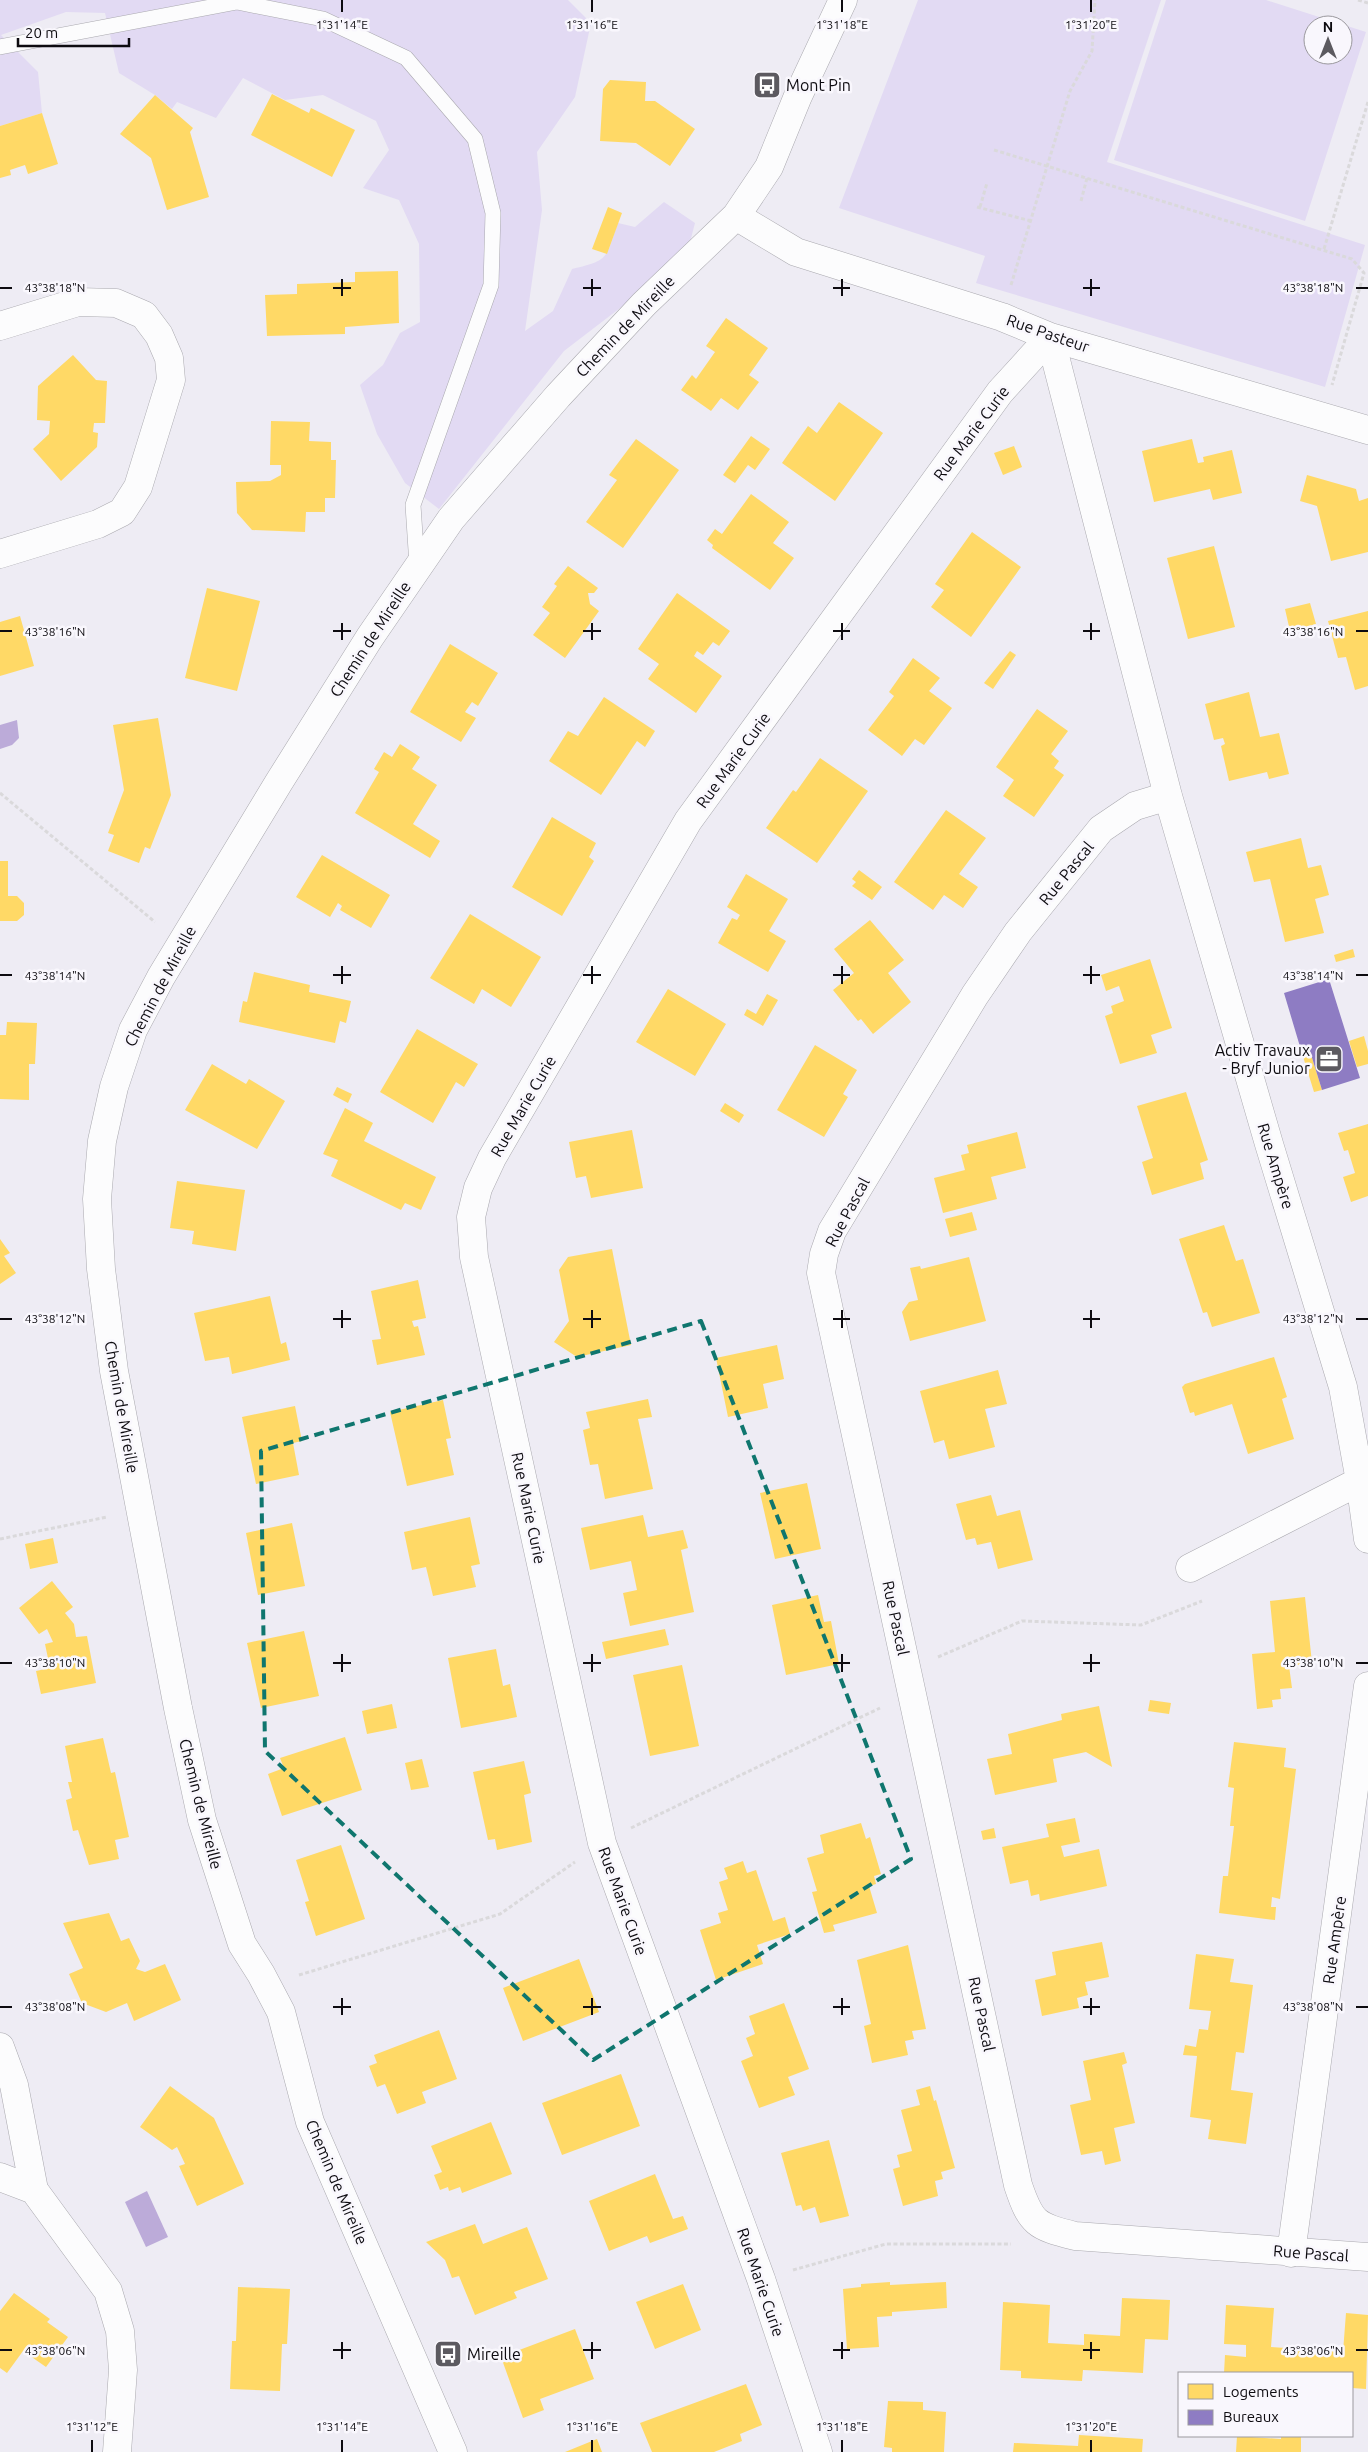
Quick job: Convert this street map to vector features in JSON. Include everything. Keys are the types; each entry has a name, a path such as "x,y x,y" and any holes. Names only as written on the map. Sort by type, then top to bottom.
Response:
{"street":[{"name":"Chemin de Mireille","path":"453,2452 310,2122 281,2012 261,1974 242,1944 202,1820 114,1371 100,1269 97,1199 102,1140 114,1087 133,1030 180,943 278,782 417,567 451,519 558,396 644,304 736,216 769,167 798,96 843,0"},
{"name":"Rue Pasteur","path":"736,216 796,252 1002,317 1050,337 1368,430"},
{"path":"0,326 78,302 116,303 144,315 159,335 169,358 171,380 138,487 122,512 98,524 0,554"},
{"path":"1050,337 1168,796"},
{"name":"Rue Marie Curie","path":"818,2452 761,2279 602,1843 474,1257 471,1217 478,1188 492,1158 688,821 1000,392 1050,337"},
{"name":"Rue Ampère","path":"1168,796 1269,1144 1343,1388 1364,1479 1368,1540"},
{"name":"Rue Pascal","path":"1168,796 1135,806 1101,829 1018,932 975,995 832,1232 824,1254 822,1273 1018,2185 1027,2212 1044,2228 1074,2236 1368,2257"},
{"path":"1190,1568 1364,1479"},
{"name":"Rue Ampère","path":"1291,2253 1368,1686"},
{"path":"0,2047 14,2085 34,2190 108,2291 120,2331 122,2360 117,2452"},
{"path":"0,2177 34,2190"}],"lane":[{"path":"0,47 237,2 323,18 406,58 475,139 493,214 491,285 413,505 417,567"}],"path":[{"path":"1002,317 1070,91 1092,51 1095,0"},
{"path":"1358,0 1368,3"},
{"path":"1324,249 1368,102"},
{"path":"994,150 1352,259 1364,273 1322,416"},
{"path":"1081,201 1087,178"},
{"path":"987,182 978,207 1031,222"},
{"path":"0,793 180,943"},
{"path":"0,1539 81,1522"},
{"path":"908,1672 1022,1621 1141,1625 1207,1599 1190,1568"},
{"path":"761,2279 886,2244 1014,2244 1044,2228"}],"highlighted area":[{"path":"701,1321 911,1859 593,2060 265,1751 261,1451"}],"shaded area":[{"path":"0,0 568,0 591,23 575,97 537,152 542,210 525,331 553,311 572,269 593,263 604,256 611,244 618,223 635,227 664,202 695,223 683,269 637,295 564,351 439,509 405,483 377,434 360,385 383,365 400,333 420,322 419,244 399,200 363,188 389,150 376,121 323,95 285,100 243,78 216,118 177,102 172,109 155,95 119,73 105,13 66,12 1,35 38,72 42,113 0,126"},
{"path":"918,0 1161,0 1107,162 1365,245 1325,387 976,283 985,256 839,208"},
{"path":"1166,0 1266,0 1313,15 1303,15 1303,65 1353,65 1353,28 1366,32 1305,221 1114,160"},
{"path":"17,720 19,738 12,745 0,749 0,725"},
{"path":"147,2191 168,2237 146,2247 125,2202"}],"building: Logements":[{"path":"610,80 646,82 645,101 655,101 695,129 670,166 636,143 600,141 603,89"},
{"path":"272,94 309,113 311,108 355,130 332,177 251,135"},
{"path":"155,95 193,128 190,132 209,197 167,210 151,158 120,134"},
{"path":"42,113 58,164 28,174 25,165 10,170 11,175 0,178 0,126"},
{"path":"608,207 622,213 607,254 592,249"},
{"path":"398,271 399,323 345,327 345,334 267,336 265,295 297,294 297,284 355,282 355,272"},
{"path":"726,318 768,348 749,375 759,382 738,410 721,398 711,411 681,390 692,375 696,379 715,352 706,346"},
{"path":"73,355 96,380 107,381 105,423 94,423 93,432 98,433 97,447 61,481 33,449 49,434 50,421 37,420 38,386"},
{"path":"839,402 883,433 835,501 782,463 808,426 817,433"},
{"path":"271,421 310,422 309,441 331,442 331,460 336,460 335,498 325,498 325,512 306,512 305,532 252,530 237,513 236,482 270,481 281,475 281,465 270,465"},
{"path":"751,436 770,449 755,470 748,465 735,483 723,475"},
{"path":"636,439 679,470 623,548 586,522 617,480 609,475"},
{"path":"1192,439 1198,463 1204,462 1203,457 1232,450 1242,493 1213,500 1210,489 1154,502 1142,451"},
{"path":"1014,446 1022,467 1003,475 994,453"},
{"path":"1307,475 1356,489 1359,501 1368,498 1368,552 1331,561 1317,506 1300,501"},
{"path":"751,494 789,522 773,543 794,558 770,590 712,548 713,545 707,540 715,529 722,534"},
{"path":"972,532 1021,567 971,637 931,607 944,590 935,584"},
{"path":"1214,546 1235,627 1188,639 1167,558"},
{"path":"568,566 598,588 594,593 588,593 590,604 599,611 565,658 533,635 550,613 542,607 557,586 554,584"},
{"path":"207,588 260,601 237,691 185,678"},
{"path":"677,593 730,631 719,646 713,642 703,655 697,651 694,656 722,676 696,713 648,679 659,664 638,649"},
{"path":"1310,603 1316,624 1290,631 1285,609"},
{"path":"1368,611 1368,686 1355,690 1346,657 1338,658 1328,621"},
{"path":"20,616 34,666 0,676 0,622"},
{"path":"450,644 498,673 478,706 472,702 465,712 476,718 461,742 410,712"},
{"path":"1010,651 1016,655 993,689 984,683"},
{"path":"913,658 940,678 929,691 952,708 924,745 915,739 902,756 868,730 894,696 889,692"},
{"path":"1249,692 1260,737 1279,733 1289,774 1269,779 1267,772 1229,781 1221,746 1225,744 1223,738 1214,740 1205,704"},
{"path":"604,697 655,731 645,747 637,741 601,795 549,761 568,731 578,736"},
{"path":"1037,709 1068,731 1051,754 1059,761 1054,768 1064,775 1034,817 1003,796 1014,780 996,767"},
{"path":"158,718 171,795 150,849 145,847 139,863 108,851 114,835 108,833 124,790 113,725"},
{"path":"400,744 420,757 412,769 437,785 413,824 440,841 430,858 355,813 379,772 374,769 384,752 392,757"},
{"path":"820,758 868,791 817,863 766,828 793,790 796,792"},
{"path":"946,810 986,838 959,874 978,887 963,908 944,895 933,910 894,882"},
{"path":"552,817 596,843 589,857 594,861 562,916 512,887"},
{"path":"1301,838 1308,868 1321,865 1329,895 1315,899 1324,933 1285,942 1270,879 1254,882 1246,852"},
{"path":"322,855 390,895 371,928 340,910 342,906 338,903 330,917 296,897"},
{"path":"0,861 8,861 8,896 17,896 24,903 24,915 17,921 0,921"},
{"path":"859,870 882,887 872,900 852,886 856,882 852,879"},
{"path":"746,874 788,899 769,931 786,941 768,972 718,943 732,918 737,920 740,915 727,907"},
{"path":"470,914 541,957 511,1007 482,989 474,1004 430,978"},
{"path":"870,920 904,960 888,973 911,1002 873,1034 861,1019 858,1021 833,990 854,973 834,949"},
{"path":"1353,949 1355,957 1336,962 1334,955"},
{"path":"1150,959 1172,1028 1151,1035 1157,1053 1120,1064 1105,1016 1113,1013 1111,1006 1124,1001 1119,986 1106,991 1101,975"},
{"path":"254,972 310,985 309,992 351,1001 346,1023 340,1021 335,1043 239,1022 243,1001 247,1002"},
{"path":"668,989 726,1024 695,1076 636,1042"},
{"path":"767,994 778,1000 763,1026 744,1015 747,1009 756,1014"},
{"path":"7,1022 37,1023 35,1064 29,1064 29,1100 0,1099 0,1035 6,1035"},
{"path":"417,1029 478,1064 464,1087 456,1082 433,1123 380,1092"},
{"path":"1364,1036 1368,1051 1368,1064 1357,1067 1349,1041"},
{"path":"815,1045 857,1070 843,1094 848,1097 824,1137 777,1110"},
{"path":"1309,1048 1322,1090 1314,1092 1301,1050"},
{"path":"212,1064 246,1084 249,1079 285,1101 257,1149 185,1110"},
{"path":"337,1087 352,1094 348,1103 333,1095"},
{"path":"1186,1092 1208,1160 1200,1163 1204,1179 1152,1195 1142,1162 1153,1158 1137,1106"},
{"path":"725,1103 744,1115 739,1123 720,1111"},
{"path":"345,1108 373,1123 364,1141 436,1177 421,1210 405,1203 401,1210 331,1176 338,1160 323,1154"},
{"path":"1368,1124 1368,1196 1351,1202 1343,1177 1355,1173 1348,1150 1344,1151 1338,1133"},
{"path":"632,1130 643,1188 591,1198 586,1176 576,1178 569,1142"},
{"path":"1017,1132 1026,1168 991,1177 997,1199 943,1213 934,1178 965,1170 961,1155 969,1153 967,1145"},
{"path":"177,1181 245,1190 236,1251 192,1244 194,1231 170,1228"},
{"path":"972,1212 977,1230 950,1237 945,1219"},
{"path":"1224,1225 1236,1261 1243,1259 1260,1313 1212,1327 1207,1312 1203,1313 1179,1239"},
{"path":"0,1239 10,1253 4,1256 16,1273 0,1284"},
{"path":"612,1249 631,1345 577,1357 554,1342 569,1321 559,1270 568,1257"},
{"path":"969,1257 986,1321 910,1341 902,1312 909,1302 918,1300 910,1268 920,1266 921,1269"},
{"path":"418,1280 426,1318 412,1321 414,1327 418,1326 425,1355 377,1365 372,1340 381,1339 371,1291"},
{"path":"270,1296 281,1344 286,1342 290,1360 232,1374 229,1357 205,1361 194,1313"},
{"path":"777,1345 784,1379 763,1384 768,1408 728,1417 716,1358"},
{"path":"1274,1357 1287,1397 1282,1399 1294,1439 1248,1454 1232,1404 1195,1416 1194,1412 1190,1413 1182,1387 1185,1384"},
{"path":"998,1370 1007,1404 985,1409 995,1447 949,1459 944,1440 934,1443 920,1391"},
{"path":"648,1399 652,1417 638,1419 653,1489 605,1499 598,1464 590,1465 583,1430 590,1428 586,1412"},
{"path":"443,1400 451,1438 446,1439 454,1475 407,1486 390,1412"},
{"path":"295,1406 302,1441 293,1443 299,1475 256,1484 242,1417"},
{"path":"807,1483 821,1549 775,1559 760,1493"},
{"path":"991,1495 997,1516 1020,1510 1033,1560 998,1569 991,1542 977,1545 975,1538 966,1540 956,1504"},
{"path":"643,1515 648,1537 683,1530 688,1548 681,1550 694,1612 630,1626 623,1593 637,1590 631,1561 590,1570 581,1528"},
{"path":"470,1517 480,1564 471,1566 476,1587 433,1596 426,1567 412,1570 404,1532"},
{"path":"292,1523 305,1586 258,1595 246,1533"},
{"path":"53,1538 58,1563 30,1569 25,1544"},
{"path":"52,1581 73,1607 65,1613 74,1624 76,1637 87,1636 96,1683 41,1694 36,1671 50,1668 45,1644 53,1642 47,1629 39,1634 19,1608"},
{"path":"818,1595 824,1622 831,1621 839,1664 786,1675 772,1605"},
{"path":"1305,1597 1312,1663 1289,1666 1292,1688 1280,1689 1281,1699 1272,1700 1273,1707 1257,1709 1252,1654 1275,1652 1270,1601"},
{"path":"665,1629 669,1645 606,1659 602,1642"},
{"path":"304,1631 319,1696 261,1708 247,1643"},
{"path":"496,1649 503,1686 510,1684 517,1717 461,1728 448,1658"},
{"path":"682,1665 699,1746 650,1756 633,1675"},
{"path":"1150,1700 1171,1703 1169,1714 1148,1711"},
{"path":"392,1704 397,1728 367,1734 362,1711"},
{"path":"1099,1706 1112,1767 1086,1752 1053,1759 1057,1782 995,1795 987,1759 1012,1754 1008,1734 1062,1720 1061,1714"},
{"path":"345,1737 362,1790 282,1816 268,1774 284,1768 280,1758"},
{"path":"103,1738 111,1773 115,1772 129,1837 115,1840 119,1859 89,1865 78,1830 73,1831 66,1800 72,1798 68,1782 72,1782 65,1746"},
{"path":"1234,1742 1286,1748 1284,1767 1296,1769 1280,1899 1272,1897 1271,1907 1276,1907 1275,1920 1219,1913 1223,1876 1228,1876 1234,1826 1230,1826 1234,1788 1228,1787"},
{"path":"422,1759 429,1787 411,1790 405,1763"},
{"path":"524,1761 531,1793 524,1795 532,1842 497,1850 495,1839 488,1840 473,1772"},
{"path":"1075,1818 1080,1842 1061,1846 1064,1857 1099,1849 1107,1886 1040,1901 1039,1894 1031,1896 1028,1880 1010,1884 1002,1847 1049,1837 1046,1824"},
{"path":"861,1823 866,1839 870,1837 881,1874 874,1876 876,1884 869,1886 877,1913 833,1925 835,1931 824,1933 812,1892 817,1891 807,1858 824,1853 820,1835"},
{"path":"994,1828 996,1838 983,1840 981,1831"},
{"path":"341,1845 365,1919 316,1936 305,1902 309,1901 296,1860"},
{"path":"743,1861 747,1873 756,1870 773,1921 785,1917 790,1934 757,1945 763,1964 716,1980 700,1930 721,1923 718,1913 728,1910 719,1882 728,1879 724,1868"},
{"path":"109,1913 121,1941 129,1938 140,1961 136,1969 145,1972 165,1964 181,2000 134,2021 127,2003 106,2012 82,2003 69,1974 83,1968 63,1923"},
{"path":"1102,1942 1109,1977 1085,1982 1088,1995 1077,1998 1079,2008 1042,2016 1035,1980 1056,1975 1052,1952"},
{"path":"908,1945 926,2029 912,2031 914,2039 905,2041 908,2055 872,2063 864,2026 871,2024 857,1960"},
{"path":"1196,1954 1234,1959 1230,1982 1253,1985 1244,2053 1236,2052 1231,2090 1253,2093 1246,2144 1208,2139 1211,2120 1190,2117 1197,2056 1183,2055 1185,2045 1196,2047 1199,2029 1208,2030 1211,2011 1189,2009"},
{"path":"579,1959 599,2012 523,2041 503,1988"},
{"path":"784,2003 809,2069 788,2077 795,2095 759,2108 741,2061 753,2056 746,2038 755,2034 749,2016"},
{"path":"439,2030 457,2079 422,2092 426,2103 397,2114 385,2084 377,2087 369,2066 377,2063 374,2055"},
{"path":"1124,2052 1127,2063 1122,2065 1135,2123 1114,2128 1121,2161 1105,2165 1102,2151 1081,2155 1070,2105 1091,2100 1083,2061"},
{"path":"621,2074 640,2126 562,2155 542,2103"},
{"path":"170,2086 214,2118 244,2184 197,2206 179,2166 185,2164 177,2147 172,2150 140,2127"},
{"path":"930,2086 934,2101 936,2100 955,2168 941,2172 943,2179 935,2181 938,2196 903,2206 893,2169 900,2167 897,2155 912,2151 901,2110 920,2105 916,2090"},
{"path":"491,2122 512,2174 462,2193 460,2187 449,2191 448,2187 440,2190 434,2175 442,2172 431,2146"},
{"path":"829,2140 849,2216 820,2223 815,2207 803,2211 801,2205 796,2206 781,2153"},
{"path":"655,2174 673,2219 683,2216 688,2229 650,2243 647,2236 609,2251 589,2201"},
{"path":"475,2224 483,2244 527,2227 548,2279 514,2292 517,2298 475,2315 459,2276 452,2278 445,2260 426,2242"},
{"path":"890,2282 890,2285 946,2282 947,2308 892,2312 892,2316 877,2317 879,2347 847,2349 843,2289 861,2287 861,2284"},
{"path":"683,2284 701,2330 655,2349 636,2302"},
{"path":"238,2287 290,2289 287,2344 282,2344 280,2391 230,2389 232,2341 236,2341"},
{"path":"14,2293 50,2319 47,2322 68,2337 46,2367 23,2351 7,2373 0,2368 0,2311"},
{"path":"1122,2298 1170,2300 1168,2340 1145,2339 1143,2373 1083,2370 1082,2381 1021,2378 1021,2371 1000,2370 1003,2302 1050,2305 1048,2343 1084,2345 1084,2334 1120,2336"},
{"path":"1226,2305 1274,2308 1271,2347 1343,2352 1346,2313 1368,2315 1366,2389 1353,2388 1353,2372 1224,2372 1225,2355 1246,2357 1246,2345 1224,2344"},
{"path":"575,2329 594,2379 540,2399 544,2410 523,2418 501,2357"},
{"path":"746,2384 762,2425 740,2434 742,2441 714,2452 652,2452 640,2423"},
{"path":"888,2401 923,2402 923,2410 946,2412 944,2452 892,2452 892,2448 884,2447"},
{"path":"1079,2435 1143,2439 1142,2452 1013,2452 1014,2443 1078,2446"},
{"path":"1237,2437 1281,2439 1281,2437 1301,2437 1301,2452 1236,2452"},
{"path":"597,2439 602,2452 565,2452"}],"building: Bureaux":[{"path":"1329,979 1360,1078 1322,1090 1309,1048 1301,1050 1284,993"}],"place":[{"name":"Mont Pin","path":"767,85"},
{"name":"Activ Travaux - Bryf Junior","path":"1329,1059"},
{"name":"Mireille","path":"448,2354"}]}
